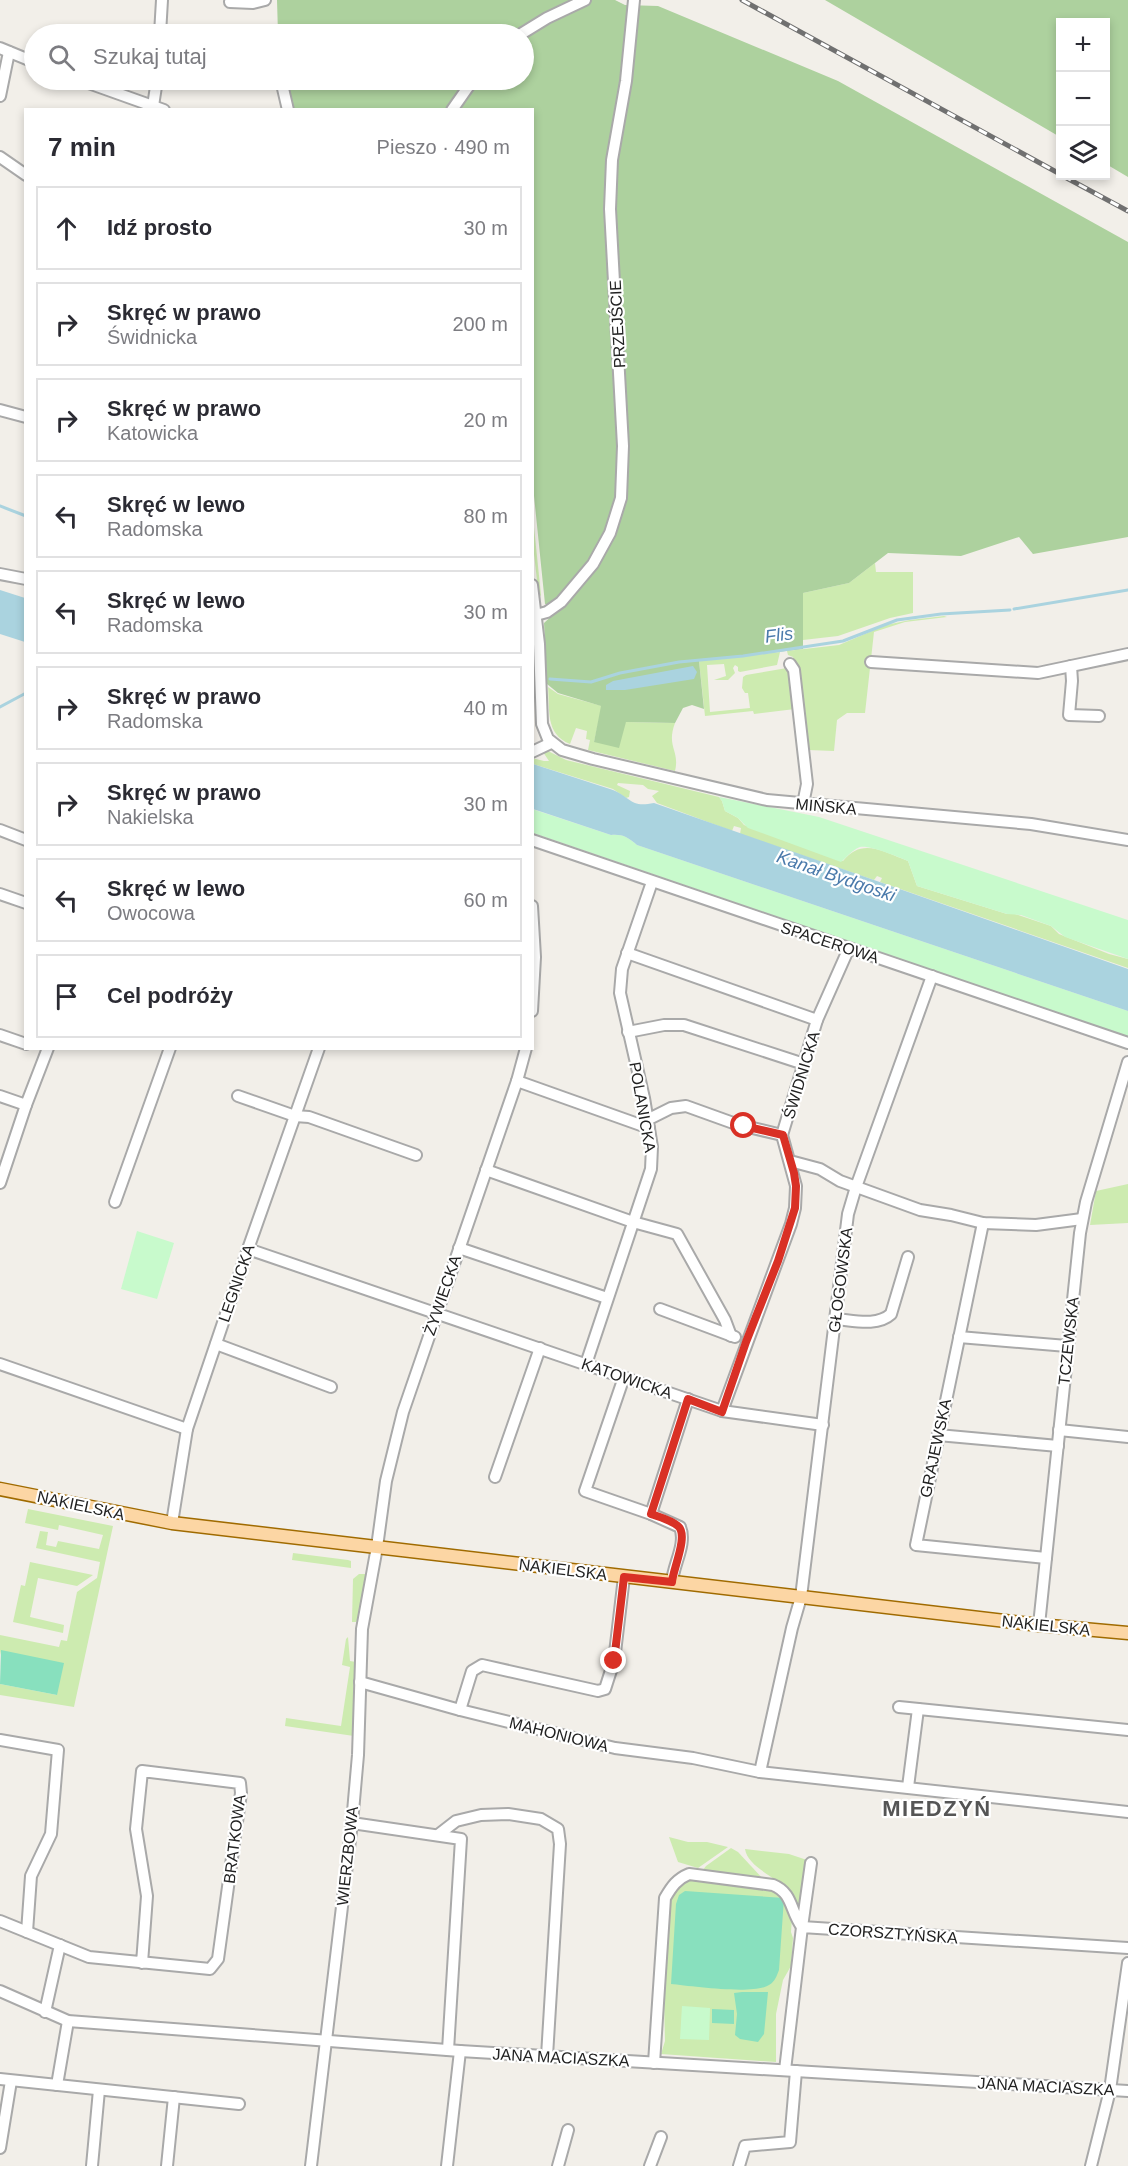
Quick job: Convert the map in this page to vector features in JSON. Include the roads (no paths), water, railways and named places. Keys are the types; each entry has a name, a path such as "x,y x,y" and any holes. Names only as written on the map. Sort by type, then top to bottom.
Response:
{"main road":[{"name":"NAKIELSKA","path":"0,1489 172,1523 1039,1625 1128,1633"}],"street":[{"path":"161,24 162,0"},
{"path":"230,2 253,3 265,0"},
{"path":"534,26 585,0"},
{"name":"PRZEJŚCIE","path":"536,615 547,612 561,602 593,564 610,533 621,498 622,423 610,209 612,160 626,81 634,0"},
{"path":"0,96 5,50 24,58"},
{"path":"108,90 158,108 157,90"},
{"path":"283,90 288,108"},
{"path":"453,108 466,90"},
{"path":"0,157 24,174"},
{"path":"0,410 24,416"},
{"path":"0,574 24,579"},
{"path":"534,600 542,724 551,742 534,751"},
{"path":"871,662 1038,674 1128,654"},
{"path":"790,664 794,670 807,784 803,804"},
{"path":"1071,666 1069,715 1100,716"},
{"name":"MIŃSKA","path":"551,742 568,752 610,764 743,795 803,804 1031,824 1128,840"},
{"path":"0,830 24,839"},
{"name":"SPACEROWA","path":"534,841 1128,1043"},
{"name":"POLANICKA","path":"586,1364 651,1168 652,1147 644,1098 620,993 622,969 652,882"},
{"path":"0,894 24,902"},
{"path":"534,940 534,975"},
{"name":"ŚWIDNICKA","path":"722,1412 746,1342 778,1261 795,1208 796,1186 783,1135 817,1020 849,948"},
{"path":"627,953 817,1020"},
{"name":"GŁOGOWSKA","path":"760,1772 801,1597 847,1223 856,1187 932,976"},
{"path":"628,1032 664,1025 684,1025 804,1064"},
{"path":"0,1035 24,1043"},
{"path":"0,1183 3,1165 44,1050"},
{"path":"115,1202 169,1050"},
{"name":"LEGNICKA","path":"172,1523 187,1429 318,1050"},
{"name":"ŻYWIECKA","path":"377,1547 394,1440 517,1081 525,1050"},
{"name":"TCZEWSKA","path":"1039,1625 1082,1219 1128,1062"},
{"path":"517,1081 648,1124 665,1110 678,1106 694,1107 736,1124 783,1135"},
{"path":"0,1096 26,1105"},
{"path":"238,1096 296,1116 309,1117 416,1155"},
{"path":"644,1098 652,1106 665,1110"},
{"path":"790,1161 820,1169 856,1187 920,1210 983,1223 1036,1225 1082,1219"},
{"path":"486,1170 633,1222 677,1234 731,1335"},
{"name":"GRAJEWSKA","path":"983,1223 916,1545 1046,1558"},
{"path":"459,1248 607,1298"},
{"name":"KATOWICKA","path":"248,1249 722,1412 823,1425"},
{"path":"835,1319 872,1321 888,1317 891,1314 908,1257"},
{"path":"660,1309 746,1342"},
{"path":"959,1337 1067,1346"},
{"path":"216,1344 331,1387"},
{"path":"495,1477 540,1348"},
{"path":"0,1364 187,1429"},
{"path":"624,1377 585,1491 676,1524 682,1533 682,1541 672,1582"},
{"path":"651,1514 688,1399"},
{"path":"1059,1430 1128,1437"},
{"path":"938,1435 1058,1446"},
{"name":"WIERZBOWA","path":"311,2166 352,1823 358,1755 362,1629 377,1547"},
{"path":"460,1710 472,1671 482,1665 598,1691 605,1689 614,1661 624,1577"},
{"name":"MAHONIOWA","path":"360,1682 460,1710 615,1748 693,1758 760,1772 1128,1812"},
{"path":"899,1707 1128,1731"},
{"path":"908,1787 918,1708"},
{"path":"0,1740 58,1750 51,1834 31,1876 27,1932"},
{"name":"BRATKOWA","path":"142,1771 240,1783 241,1793 218,1959 210,1969 142,1963 147,1896 136,1829 142,1771"},
{"path":"438,1835 456,1821 481,1815 508,1814 541,1819 558,1829 560,1844 547,2056"},
{"path":"448,2050 461,1839 465,1818"},
{"path":"352,1823 461,1839"},
{"path":"785,2070 811,1863"},
{"path":"654,2063 665,1898 679,1878 689,1874 773,1885 782,1889 788,1896 795,1917 802,1927"},
{"path":"0,1921 90,1957 142,1963"},
{"name":"CZORSZTYŃSKA","path":"802,1927 1128,1948"},
{"path":"45,2012 60,1946"},
{"path":"1091,2166 1110,2090 1126,1996 1128,1964"},
{"name":"JANA MACIASZKA","path":"0,1991 68,2021 460,2051 1128,2091"},
{"path":"57,2085 68,2021"},
{"path":"447,2166 460,2051"},
{"path":"739,2166 745,2146 790,2142 796,2072"},
{"path":"0,2148 5,2080 238,2104"},
{"path":"92,2166 99,2090"},
{"path":"167,2166 174,2097"},
{"path":"558,2166 568,2130"},
{"path":"650,2166 661,2137"}],"water":[{"path":"0,590 24,598 24,642 0,634"},
{"path":"693,666 697,672 694,679 625,690 606,690 606,685 613,681"},
{"name":"Kanał Bydgoski","path":"534,764 613,790 635,803 654,803 1128,969 1128,1011 637,845 625,837 611,835 534,809"}],"waterway":[{"name":"Flis","path":"0,506 24,515"},
{"name":"Flis","path":"1014,609 1128,590"},
{"name":"Flis","path":"550,679 591,682 620,673 679,662 743,656 843,641 897,620 941,614 1010,610"},
{"path":"0,707 24,694"}],"railway":[{"path":"742,0 1056,172"},
{"path":"1070,180 1128,211"}],"district":[{"name":"MIEDZYŃ","path":"937,1808"}]}
